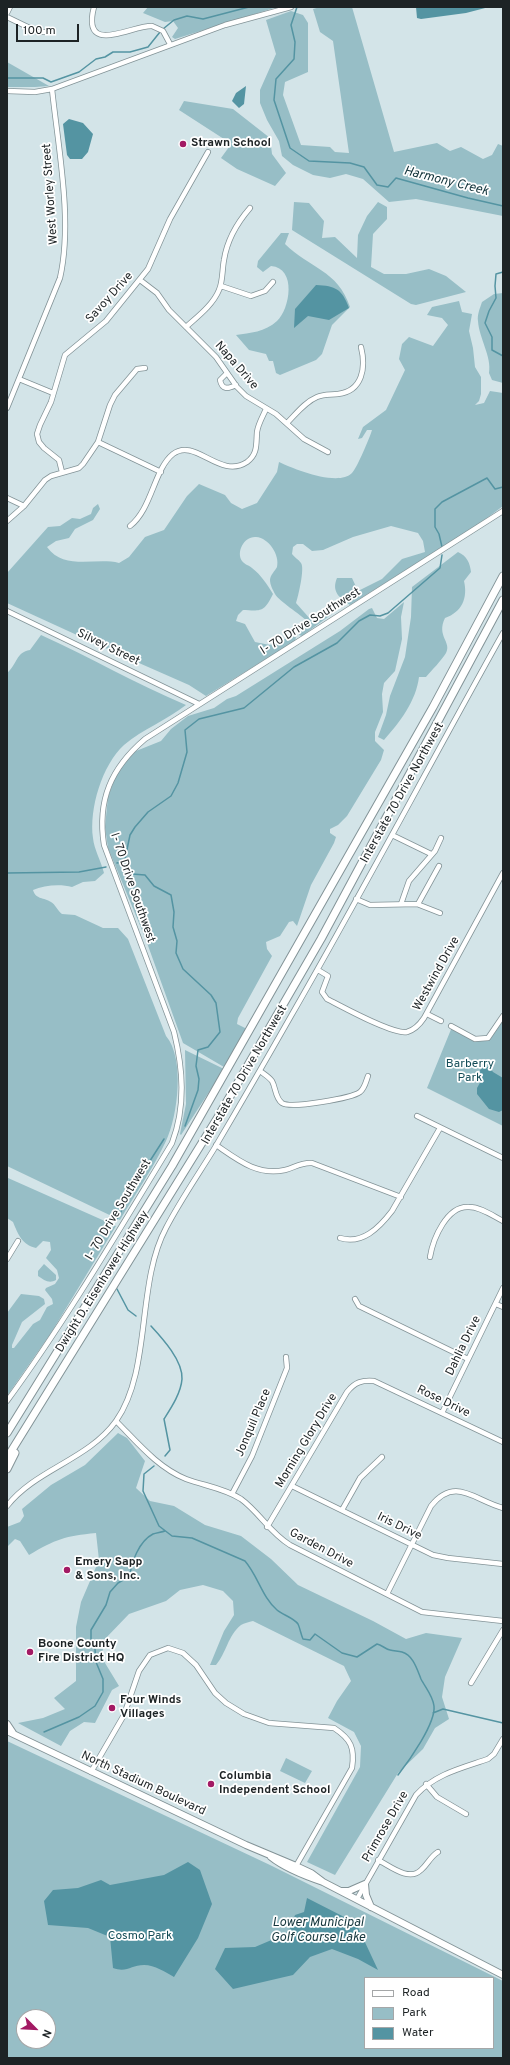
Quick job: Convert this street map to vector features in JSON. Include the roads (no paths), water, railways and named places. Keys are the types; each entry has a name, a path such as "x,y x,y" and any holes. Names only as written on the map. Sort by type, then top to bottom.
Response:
{"highway":[{"name":"Dwight D. Eisenhower Highway","path":"7,1433 172,1166 433,707 503,576"},
{"name":"Dwight D. Eisenhower Highway","path":"7,1458 218,1117 321,939 503,600"},
{"path":"7,1426 23,1407"},
{"path":"7,1469 24,1430"}],"main road":[{"path":"7,1724 16,1736"},
{"name":"North Stadium Boulevard","path":"7,1731 270,1856 284,1865 323,1882 503,1975"},
{"path":"7,1736 16,1736"},
{"name":"North Stadium Boulevard","path":"270,1856 280,1858 311,1873 323,1882"},
{"path":"341,1891 349,1891 365,1884 366,1895 371,1907"}],"street":[{"path":"7,13 10,7"},
{"path":"94,7 91,18 92,25 97,32 103,35 112,36 152,26 163,31 170,44"},
{"path":"7,91 35,92 52,88 225,25 291,7"},
{"path":"7,17 38,32 50,32"},
{"name":"West Worley Street","path":"7,408 60,278 65,256 65,216 52,88"},
{"name":"Savoy Drive","path":"62,472 58,460 39,442 37,434 40,424 51,402 65,355 106,321 140,280 153,259 178,203 208,152"},
{"path":"186,328 212,301 221,286 224,260 229,241 239,222 250,208"},
{"name":"Napa Drive","path":"140,280 157,293 169,310 216,357 226,373 246,396 287,423 304,439 328,452"},
{"path":"221,286 251,296 265,291 273,282"},
{"path":"287,423 308,401 318,397 347,392 355,387 362,378 364,369 361,347"},
{"path":"7,520 24,506 44,480 62,472 78,468 83,464 98,442 115,395 137,369 145,368"},
{"path":"226,373 220,380 221,385 224,388 230,388 236,385"},
{"path":"19,379 53,393"},
{"path":"130,526 142,512 161,472 172,455 183,449 190,450 227,466 234,466 248,461 256,450 257,431 266,409"},
{"path":"98,442 161,472"},
{"path":"7,498 24,506"},
{"name":"I- 70 Drive Southwest","path":"7,1402 97,1266 172,1142 177,1130 182,1081 181,1060 176,1039 104,845 102,816 105,796 118,768 131,752 145,739 503,511"},
{"name":"Silvey Street","path":"7,611 199,704"},
{"name":"Interstate 70 Drive Northwest","path":"7,1506 29,1486 88,1448 104,1435 116,1421 130,1393 153,1262 164,1230 260,1071 318,970 503,633"},
{"path":"392,835 431,854"},
{"path":"400,904 409,881 431,854 441,838"},
{"path":"418,904 439,866"},
{"name":"Westwind Drive","path":"318,970 328,976 322,992 327,1000 395,1032 412,1030 421,1023 427,1014 503,873"},
{"path":"356,899 370,905 418,904 440,913"},
{"path":"427,1014 441,1021"},
{"path":"450,1026 475,1039 488,1038 503,1016"},
{"path":"260,1071 272,1081 279,1099 283,1104 292,1106 318,1103 353,1095 364,1087 368,1076"},
{"path":"417,1116 503,1158"},
{"path":"340,1238 349,1241 369,1234 383,1222 400,1197 440,1128"},
{"path":"216,1145 247,1166 256,1170 286,1170 305,1163 312,1163 400,1197"},
{"path":"430,1257 432,1246 443,1224 451,1214 459,1208 469,1206 479,1209 503,1221"},
{"path":"7,1259 18,1241"},
{"name":"Dahlia Drive","path":"442,1413 503,1288"},
{"path":"355,1299 359,1306 468,1359"},
{"path":"496,1304 503,1307"},
{"name":"Jonquil Place","path":"232,1494 252,1456 287,1368 286,1357"},
{"name":"Morning Glory Drive","path":"267,1526 351,1387 365,1380 374,1381"},
{"name":"Rose Drive","path":"374,1381 503,1442"},
{"name":"Garden Drive","path":"116,1421 157,1461 170,1471 187,1480 216,1487 232,1494 246,1504 280,1539 290,1545 422,1612 503,1622"},
{"path":"342,1510 360,1478 382,1457"},
{"name":"Iris Drive","path":"292,1486 440,1557 503,1564"},
{"path":"387,1594 431,1506 439,1496 447,1492 465,1492 503,1508"},
{"path":"471,1683 503,1630"},
{"path":"91,1772 124,1715 139,1671 150,1655 168,1648 183,1653 196,1664 215,1693 235,1709 269,1723 334,1728 343,1734 350,1744 354,1754 352,1768 296,1866"},
{"name":"Primrose Drive","path":"356,1899 408,1806 426,1784 449,1772 488,1759 494,1754 503,1739"},
{"path":"426,1784 437,1797 466,1814"},
{"path":"378,1860 404,1874 413,1874 421,1871 432,1856 438,1852"}],"water":[{"path":"416,7 489,7 466,13 421,19 417,18"},
{"path":"246,86 244,104 239,108 232,101 236,93"},
{"path":"69,119 83,123 93,134 88,152 82,159 70,159 67,155 63,124"},
{"path":"316,285 329,286 337,290 344,297 349,308 329,320 308,316 294,328 295,309"},
{"path":"485,1066 503,1078 503,1110 499,1112 489,1109 477,1094 477,1088 481,1081 480,1070"},
{"path":"188,1862 200,1870 212,1904 198,1938 174,1977 160,1969 148,1965 140,1965 122,1970 113,1968 110,1937 88,1928 48,1925 44,1901 53,1890 78,1888 101,1880 110,1885 164,1875"},
{"name":"Lower Municipal Golf Course Lake","path":"307,1898 356,1923 378,1970 358,1959 332,1949 310,1957 293,1975 233,1989 215,1969 225,1948 255,1947 288,1933 295,1915 304,1912"}],"waterway":[{"path":"163,29 174,20 187,16 203,19 249,7"},
{"name":"Harmony Creek","path":"297,7 291,25 295,42 294,59 276,79 274,100 290,148 309,161 350,163 364,167 377,185 388,187 396,178 503,206"},
{"path":"7,78 43,78 51,82 79,72 96,59 105,57 113,52 130,52 148,47 160,32"},
{"name":"Harmony Creek","path":"503,272 496,274 496,298 485,323 492,337 492,350 503,356"},
{"name":"Harmony Creek","path":"442,547 439,534 435,527 435,509 442,502 487,478 495,489 503,487"},
{"name":"Harmony Creek","path":"185,1126 198,1090 199,1079 196,1066 198,1050 208,1047 220,1032 216,1003 211,995 183,969 176,953 177,941 173,927 174,912 171,895 154,886 145,875 132,874 124,864 130,835 148,812 171,796 178,783 187,752 185,730 199,719 244,708 294,667 337,643 359,621 370,615 380,616 388,613 440,568 442,555"},
{"name":"Harmony Creek","path":"117,863 124,861"},
{"path":"7,873 79,872 106,867"},
{"name":"Harmony Creek","path":"116,1221 137,1181 164,1139"},
{"name":"Harmony Creek","path":"117,1289 128,1310 136,1316"},
{"name":"Harmony Creek","path":"151,1326 176,1358 182,1379 180,1390 164,1419 170,1450 165,1456"},
{"name":"Harmony Creek","path":"154,1466 144,1474 143,1491 159,1526 172,1536 192,1538 245,1561 272,1605 298,1624 303,1639 310,1640 315,1634 342,1653 357,1657 377,1644 388,1649 402,1652 412,1659 429,1692 434,1706 431,1722 421,1742 398,1775"},
{"path":"44,1732 79,1717 95,1706 103,1692 103,1679 96,1662 95,1649 91,1642 91,1630 106,1605 110,1592 118,1583 130,1576 134,1559 140,1547 148,1537 165,1531"},
{"path":"433,1713 443,1709 503,1723"}],"place":[{"name":"Strawn School","path":"183,144"},
{"name":"Emery Sapp & Sons, Inc.","path":"67,1570"},
{"name":"Boone County Fire District HQ","path":"30,1652"},
{"name":"Four Winds Villages","path":"112,1708"},
{"name":"Columbia Independent School","path":"211,1784"}],"park label":[{"name":"Barberry Park","path":"470,1072"},
{"name":"Cosmo Park","path":"140,1937"}]}
